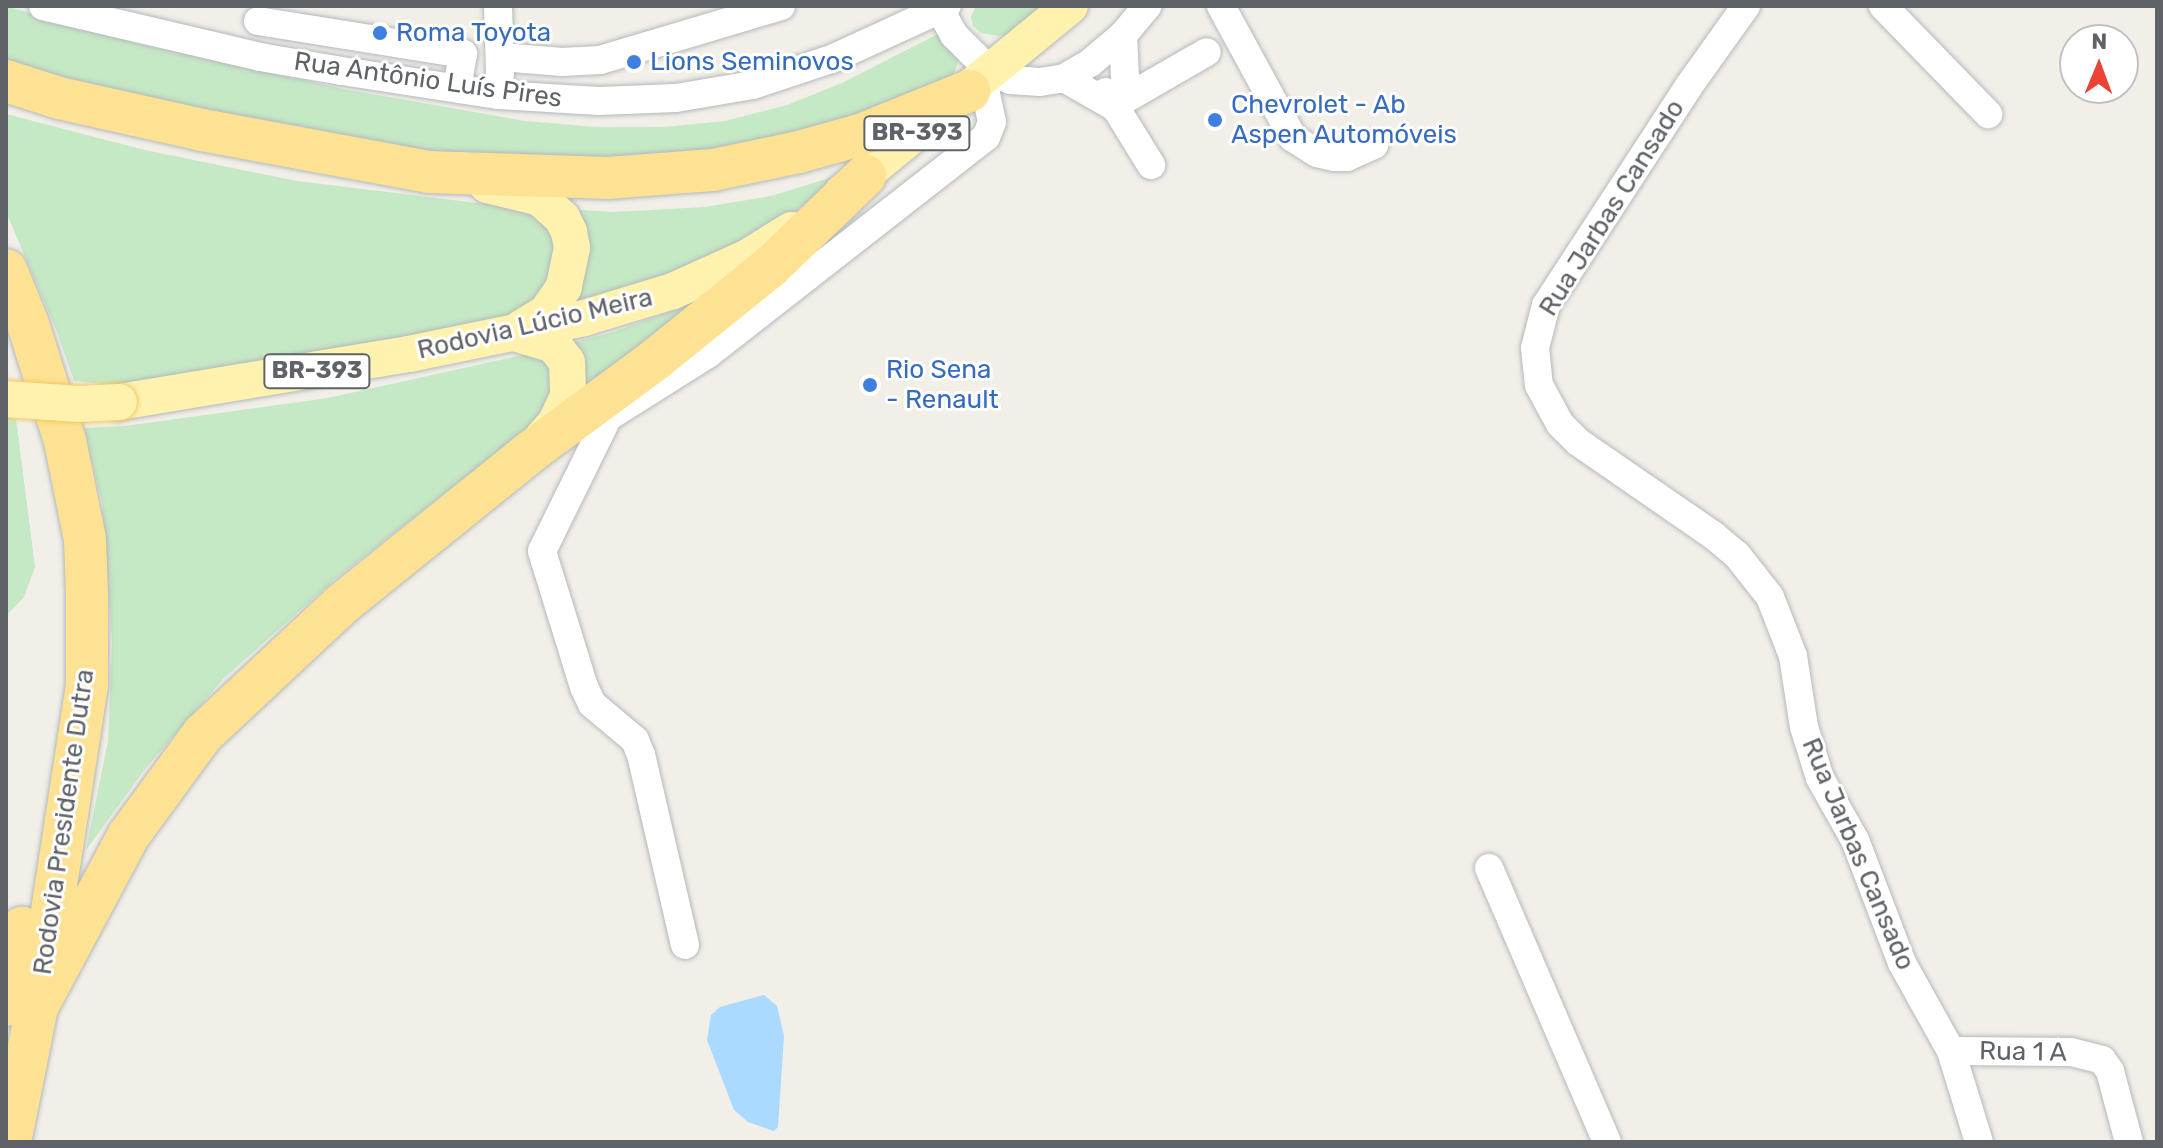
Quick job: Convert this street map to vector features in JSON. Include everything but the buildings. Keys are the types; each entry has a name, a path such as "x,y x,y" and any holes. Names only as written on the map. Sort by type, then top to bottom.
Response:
{"highway":[{"path":"6,81 59,98 189,128 428,172 608,178 713,170 799,152 860,135 981,81"},
{"path":"22,1006 129,835 203,734 342,604 529,453 602,411 770,267 865,176"},
{"name":"Rodovia Presidente Dutra","path":"6,270 28,324 65,441 85,553 87,685 22,1006"},
{"name":"Rodovia Presidente Dutra","path":"6,346 37,436 59,540 64,612 61,685 43,816 10,1142"}],"main road":[{"name":"Rodovia Lúcio Meira","path":"6,399 79,404 119,402 236,385 513,332 632,304 705,277 774,242 865,176 1070,6"},
{"path":"428,172 540,198 562,218 572,248 564,287 546,313 513,332"},
{"path":"513,332 554,345 567,362 570,374 564,410 529,453"}],"street":[{"name":"Rua Antônio Luís Pires","path":"43,6 260,57 499,95 634,101 714,93 777,78 834,58 941,7"},
{"path":"498,6 501,57 499,95"},
{"path":"501,57 562,62 600,60 781,6"},
{"path":"981,81 1025,82 1064,78 1090,63 1123,35 1147,6"},
{"path":"1221,6 1293,138 1317,153 1335,157 1347,157 1374,145"},
{"name":"Rua Jarbas Cansado","path":"1746,6 1689,86 1546,305 1535,348 1537,375 1548,405 1578,442 1713,535 1757,577 1770,597 1793,656 1804,727 1820,778 1855,840 1902,963 1951,1051 1979,1142"},
{"path":"1883,6 1988,114"},
{"path":"685,945 641,755 635,740 592,704 542,551 602,411 708,354 986,137 992,122 981,81 941,7"},
{"path":"258,21 463,54 457,88"},
{"path":"1120,102 1123,35"},
{"path":"1120,102 1207,52"},
{"path":"1090,63 1120,102 1151,165"},
{"path":"1064,78 1120,102"},
{"path":"1489,868 1607,1142"},
{"name":"Rua 1 A","path":"1951,1051 2071,1052 2102,1060 2110,1071 2129,1142"}],"green space":[{"path":"6,6 139,44 343,89 525,121 596,127 664,127 725,121 787,105 842,83 938,34 959,54 959,60 953,76 913,101 687,165 392,151 6,69"},
{"path":"976,6 1052,6 1009,35 999,36 981,33 973,26 971,17"},
{"path":"6,114 145,150 297,181 527,209 552,231 557,277 513,319 115,385 74,381 56,329 6,212"},
{"path":"846,173 790,215 692,267 563,307 564,209 613,212 705,207 771,196"},
{"path":"701,301 609,371 568,418 563,345 610,333"},
{"path":"527,354 551,361 558,404 333,581 224,678 145,769 86,850 108,741 112,643 102,503 84,428 125,426 328,398"},
{"path":"6,417 16,419 35,567 24,597 6,616"}],"water":[{"path":"764,995 777,1006 784,1036 778,1127 774,1131 748,1122 734,1110 707,1040 711,1015 720,1007"}],"place":[{"name":"Roma Toyota","path":"380,33"},
{"name":"Lions Seminovos","path":"634,62"},
{"name":"Chevrolet - Ab Aspen Automóveis","path":"1215,120"},
{"name":"Rio Sena - Renault","path":"870,385"}]}
